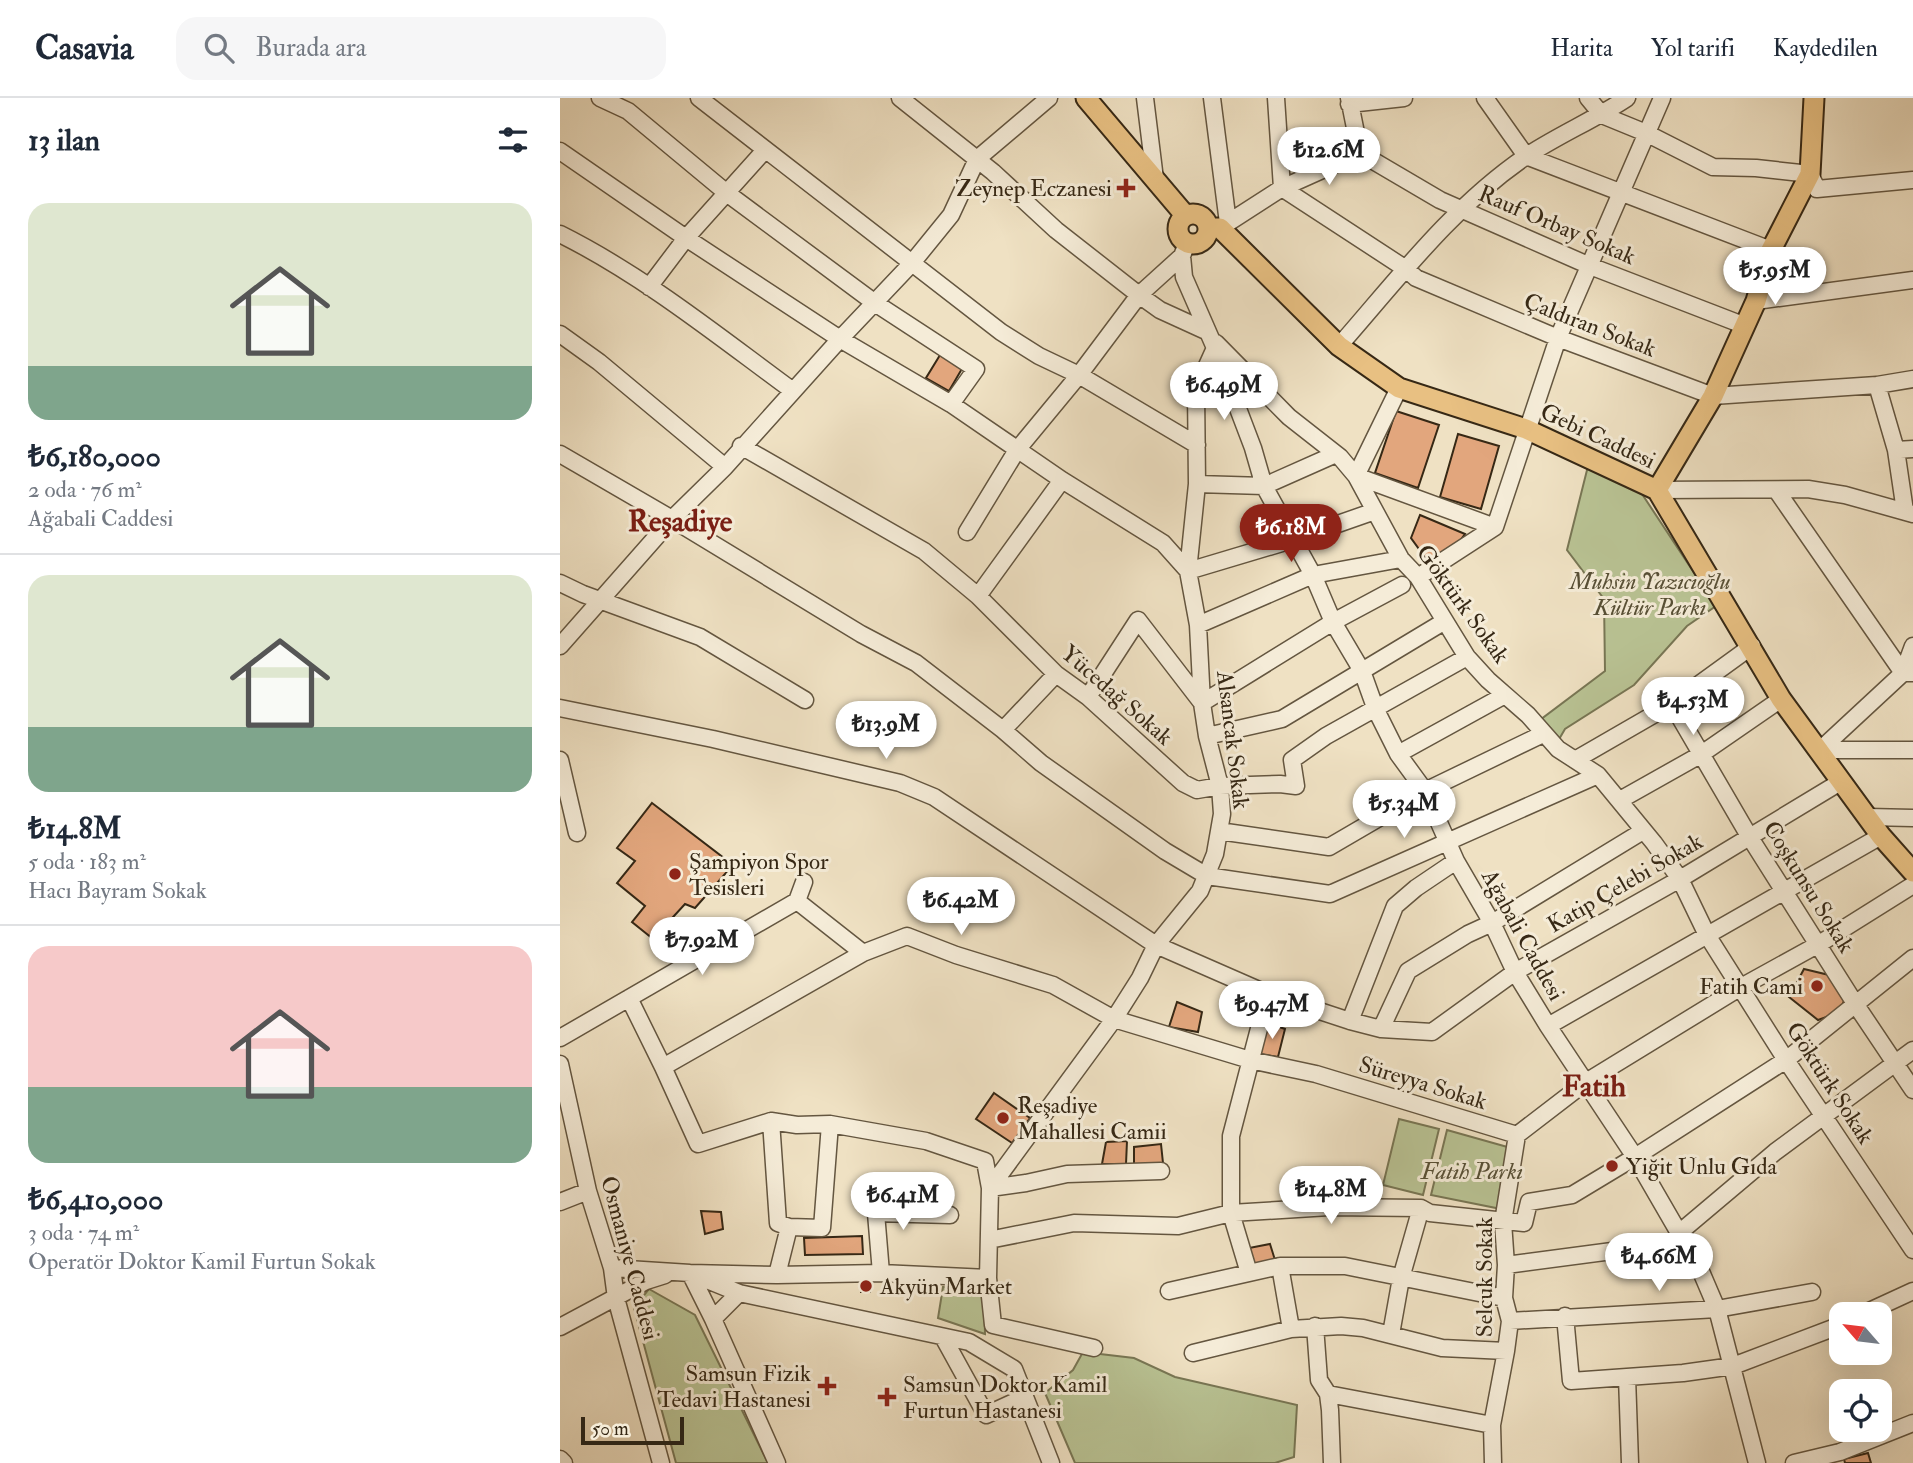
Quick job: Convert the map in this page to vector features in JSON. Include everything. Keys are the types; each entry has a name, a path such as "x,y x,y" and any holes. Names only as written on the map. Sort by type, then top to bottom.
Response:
{"main road":[{"path":"1086,98 1185,215 1178,229 1184,249 1197,244 1219,226"},
{"path":"1657,490 1713,396 1756,301 1771,250 1810,174 1814,98"},
{"name":"Gebi Caddesi","path":"1185,215 1201,215 1219,226 1339,346 1399,388 1526,429 1657,490 1752,646 1781,699 1881,836 1913,872"}],"street":[{"path":"600,98 628,110 728,194 875,303 976,369 951,404"},
{"path":"699,98 1001,332 1197,444"},
{"path":"900,98 977,159 1056,230 1139,295 1209,338"},
{"path":"560,646 672,519 725,467 741,446 912,263 951,215 977,159 1049,98"},
{"path":"1145,98 1155,179"},
{"path":"1212,98 1219,226 1282,188 1360,153 1349,101 1404,98"},
{"path":"1276,98 1282,188"},
{"path":"1485,98 1526,156 1771,250"},
{"path":"1588,98 1602,115 1647,133 1713,167 1810,174 1817,189 1913,180"},
{"path":"1339,346 1461,209 1526,156 1602,115 1627,98"},
{"path":"1418,577 1495,527 1558,338 1662,98"},
{"path":"649,287 685,238 728,194 765,150"},
{"path":"560,151 685,238 840,339 951,404 1062,480 1163,543 1188,571 1292,540 1375,511"},
{"name":"Rauf Orbay Sokak","path":"1360,153 1440,200 1590,266 1743,325"},
{"name":"Çaldıran Sokak","path":"1282,188 1416,278 1558,338 1713,396 1877,385 1913,379"},
{"path":"560,234 593,250 649,287 793,391"},
{"path":"967,532 1017,450 1079,375 1139,295 1184,249"},
{"path":"1184,249 1184,277 1209,338"},
{"path":"1756,301 1913,280"},
{"path":"560,334 600,362 725,467"},
{"name":"Alsancak Sokak","path":"990,1188 1114,1018 1140,978 1156,945 1200,891 1215,854 1223,814 1220,786 1207,736 1202,703 1198,625 1188,571 1197,484 1196,390 1209,338"},
{"name":"Göktürk Sokak","path":"1209,338 1289,417 1336,454 1356,476 1401,559 1418,577 1466,657 1528,715 1558,748 1598,775 1620,800 1680,879 1707,935 1913,1251"},
{"name":"Ağabali Caddesi","path":"1209,338 1253,448 1264,486 1313,575 1333,622 1362,671 1376,710 1398,754 1425,791 1456,861 1493,923 1515,972 1684,1237 1717,1309 1757,1463"},
{"path":"1657,490 1808,489 1846,495 1909,513 1905,449 1877,385"},
{"path":"1399,388 1356,476 1495,527"},
{"name":"Yücedağ Sokak","path":"741,446 924,551 978,596 1056,674 1088,697 1183,783 1197,790 1220,786 1296,786 1292,760 1326,736 1466,657"},
{"path":"560,454 861,634 916,663 1053,771 1165,851 1207,876 1330,894 1598,775"},
{"path":"1197,484 1264,486 1336,454"},
{"path":"978,596 1062,480"},
{"path":"1777,491 1908,673"},
{"path":"1198,625 1313,575 1401,559"},
{"path":"560,583 700,637 805,700"},
{"path":"1088,697 1138,620 1202,703 1333,622 1402,585"},
{"path":"1207,736 1282,719 1445,621"},
{"path":"1575,760 1672,704 1752,646"},
{"path":"1820,750 1908,673 1913,646"},
{"path":"1003,730 1056,674"},
{"path":"1398,754 1506,695"},
{"path":"1620,800 1700,755 1781,699"},
{"name":"Coşkunsu Sokak","path":"1672,704 1749,836 1913,1090"},
{"name":"Katip Çelebi Sokak","path":"560,708 713,739 900,783 923,792 956,811 1156,945 1268,994 1350,1021 1381,1029 1432,1032 1515,972 1680,879 1842,781"},
{"path":"1219,831 1329,847 1425,791 1543,734"},
{"path":"1820,750 1913,750"},
{"path":"560,760 578,833"},
{"path":"1868,817 1913,818"},
{"path":"1381,1029 1408,971 1493,923 1643,831"},
{"path":"1548,1026 1881,836"},
{"path":"1350,1021 1395,906 1456,861"},
{"path":"560,1038 797,901 804,882"},
{"path":"1517,1135 1586,1082 1913,885"},
{"path":"797,901 863,953"},
{"name":"Süreyya Sokak","path":"663,1067 863,953 907,936 956,955 1053,985 1114,1018 1250,1060 1316,1074 1517,1135"},
{"path":"989,1241 1074,1223 1178,1226 1231,1213 1329,1208 1421,1208 1430,1213 1524,1223 1529,1202 1572,1195 1635,1157 1786,1060 1913,958"},
{"path":"1249,1273 1231,1213 1231,1136 1268,994"},
{"path":"629,998 698,1144 771,1121 797,1125 830,1124 926,1141 985,1161 990,1188 988,1278 993,1325 1094,1348"},
{"path":"1506,1265 1684,1237 1775,1152 1913,1050"},
{"name":"Osmaniye Caddesi","path":"560,1064 589,1191 612,1268 616,1298 662,1463"},
{"path":"771,1121 778,1223 789,1227 822,1228 830,1124"},
{"name":"Selcuk Sokak","path":"1493,1463 1493,1425 1510,1321 1504,1298 1506,1265 1503,1222 1517,1135"},
{"path":"990,1188 1026,1184 1067,1174 1161,1171"},
{"path":"560,1202 589,1191"},
{"path":"1391,1334 1401,1278 1421,1208"},
{"path":"881,1273 876,1213 950,1215"},
{"path":"777,1275 789,1227"},
{"path":"1280,1266 1291,1329"},
{"path":"1169,1291 1280,1266 1345,1266 1504,1298"},
{"path":"612,1268 682,1273 881,1273 988,1278"},
{"path":"682,1273 713,1320 777,1463"},
{"path":"560,1327 646,1281 682,1273 739,1293 970,1342 1014,1369 1051,1463"},
{"path":"1889,1302 1913,1291"},
{"path":"1510,1321 1717,1309 1812,1292"},
{"path":"713,1320 739,1293"},
{"path":"1565,1316 1571,1381 1683,1373 1732,1366 1829,1330"},
{"path":"1315,1326 1319,1380 1328,1394 1332,1463"},
{"path":"1192,1353 1291,1329 1315,1326 1363,1328 1443,1348 1506,1352"},
{"path":"943,1336 986,1415 1024,1397"},
{"path":"1627,1377 1630,1463"},
{"path":"1328,1394 1493,1425"},
{"path":"1794,1463 1841,1457 1913,1423"},
{"path":"560,1459 564,1463"}],"green space":[{"name":"Muhsin Yazıcıoğlu Kültür Parkı","path":"1588,466 1619,477 1642,494 1716,606 1687,626 1634,685 1565,729 1558,741 1540,720 1605,671 1604,599 1567,550"},
{"path":"1399,1119 1439,1129 1423,1195 1383,1185"},
{"name":"Fatih Parkı","path":"1447,1130 1511,1148 1501,1209 1431,1195"},
{"path":"943,1287 984,1290 985,1334 938,1318"},
{"path":"649,1289 695,1315 768,1463 676,1463 634,1308"},
{"path":"1083,1352 1134,1358 1175,1377 1297,1405 1294,1457 1275,1463 1075,1463 1045,1393 1073,1370"}],"building":[{"path":"940,355 963,367 949,391 926,378"},
{"path":"1396,411 1439,425 1418,488 1375,473"},
{"path":"1458,434 1499,446 1481,509 1440,497"},
{"path":"1420,515 1465,534 1454,549 1427,560 1411,538"},
{"name":"Şampiyon Spor Tesisleri","path":"652,803 733,865 695,908 685,904 653,939 632,922 645,906 617,883 635,861 617,848"},
{"name":"Fatih Cami","path":"1804,969 1833,976 1846,995 1840,1012 1818,1020 1789,997"},
{"path":"1177,1002 1202,1012 1198,1032 1169,1027"},
{"path":"1268,1023 1285,1029 1278,1057 1258,1054"},
{"name":"Reşadiye Mahallesi Camii","path":"994,1093 1030,1118 1012,1143 976,1119"},
{"path":"1127,1141 1126,1164 1102,1164 1106,1142"},
{"path":"1161,1144 1163,1163 1134,1166 1134,1147"},
{"path":"701,1211 721,1212 723,1229 705,1234"},
{"path":"862,1236 863,1254 805,1255 804,1238"},
{"path":"1270,1244 1275,1260 1252,1268 1249,1248"},
{"name":"Akyün Market","path":"861,1280 871,1280 870,1292 861,1292"},
{"path":"1868,1453 1871,1463 1845,1463 1844,1459"}],"place":[{"name":"Zeynep Eczanesi","path":"1126,188"},
{"name":"Şampiyon Spor Tesisleri","path":"675,874"},
{"name":"Fatih Cami","path":"1817,986"},
{"name":"Reşadiye Mahallesi Camii","path":"1003,1118"},
{"name":"Yiğit Unlu Gıda","path":"1612,1166"},
{"name":"Akyün Market","path":"866,1286"},
{"name":"Samsun Fizik Tedavi Hastanesi","path":"827,1386"},
{"name":"Samsun Doktor Kamil Furtun Hastanesi","path":"887,1397"}],"district":[{"name":"Reşadiye","path":"680,521"},
{"name":"Fatih","path":"1594,1086"}]}
